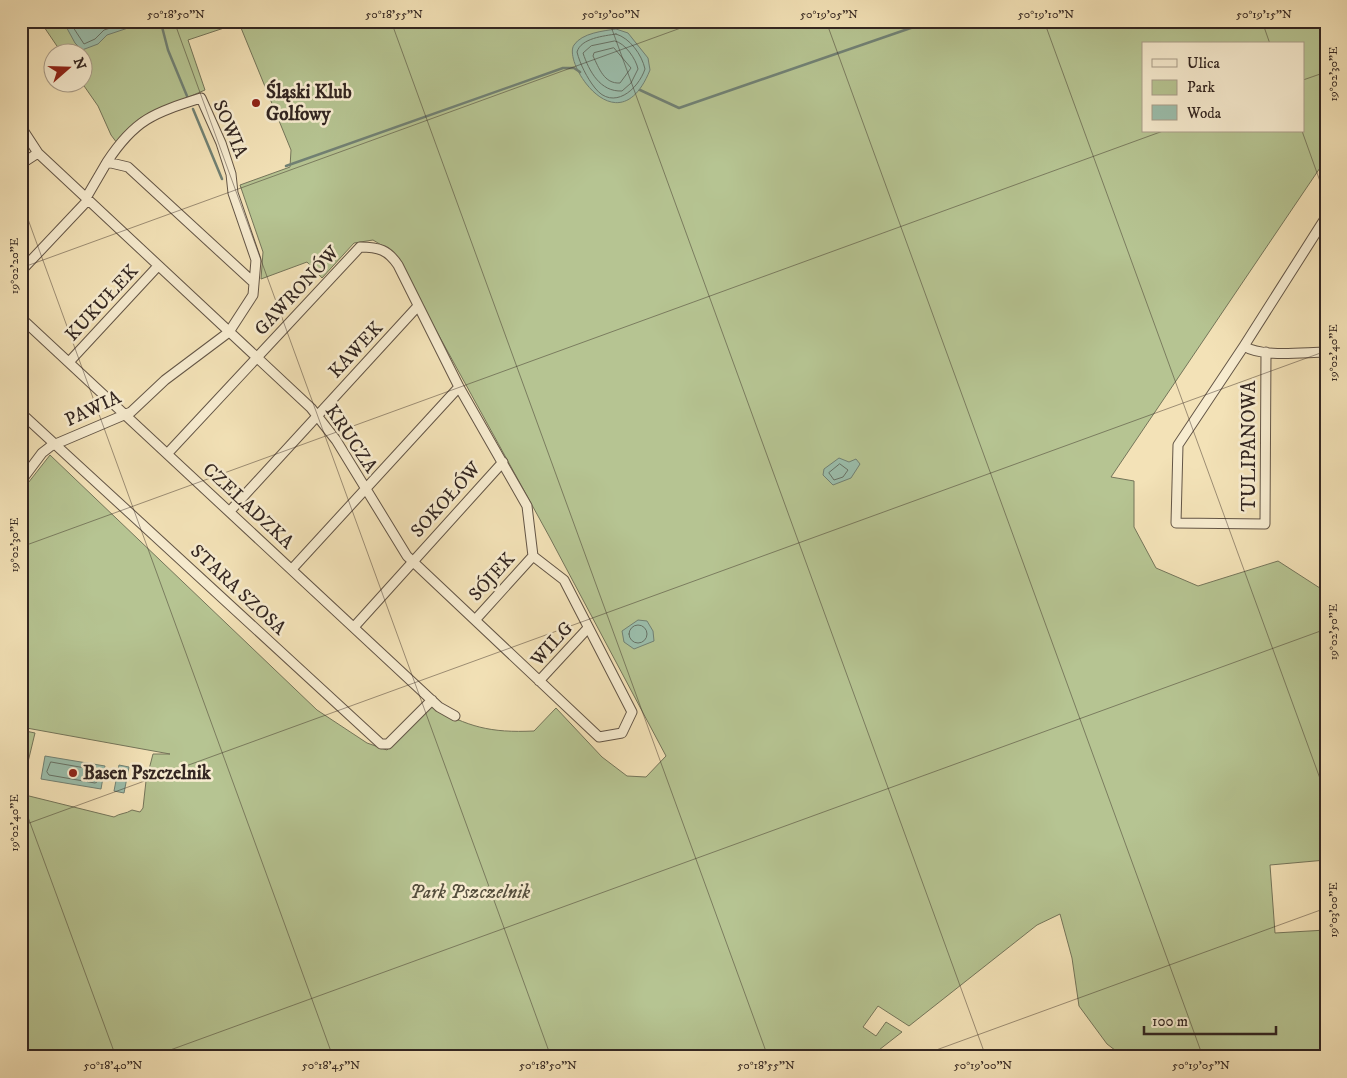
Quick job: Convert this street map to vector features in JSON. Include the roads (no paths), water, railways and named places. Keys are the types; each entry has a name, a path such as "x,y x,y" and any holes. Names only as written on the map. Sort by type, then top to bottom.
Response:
{"street":[{"name":"SOWIA","path":"21,271 87,199 117,146 141,122 162,111 201,98 221,143 231,174 233,193 256,260 253,294 229,332"},
{"name":"KRUCZA","path":"21,128 38,153 318,415 365,488 398,545 413,561 599,737 622,733 632,712 588,628"},
{"path":"21,164 38,153"},
{"path":"107,162 128,167 253,282"},
{"path":"1326,218 1244,346 1252,351 1326,352"},
{"name":"GAWRONÓW","path":"167,454 360,247 378,247 391,255 418,306"},
{"name":"KUKUŁEK","path":"69,362 158,266"},
{"path":"418,306 459,387 527,506 533,556 564,580 588,628"},
{"name":"KAWEK","path":"230,511 418,306"},
{"name":"CZELADZKA","path":"21,318 432,700 455,716"},
{"name":"PAWIA","path":"21,481 42,453 56,444 126,415 165,380 229,332"},
{"name":"TULIPANOWA","path":"1244,346 1178,444 1176,523 1265,524 1266,352"},
{"path":"292,569 459,387"},
{"name":"STARA SZOSA","path":"21,413 381,744 388,744 432,700"},
{"name":"SOKOŁÓW","path":"354,626 503,462"},
{"name":"SÓJEK","path":"476,619 533,556"},
{"name":"WILG","path":"539,682 588,628"}],"water":[{"path":"63,21 167,21 137,25 107,35 98,44 92,46 92,42 74,42"},
{"path":"616,29 628,33 648,58 650,70 637,92 623,102 609,101 596,94 584,81 576,67 573,54 574,45 582,38 593,33"},
{"path":"839,458 849,462 856,459 860,464 851,478 833,485 823,475 824,469"},
{"path":"638,620 647,621 653,631 654,641 634,649 624,642 622,631"},
{"name":"Basen Pszczelnik","path":"45,756 105,766 101,789 41,779"},
{"path":"119,765 129,767 124,793 114,791"}],"waterway":[{"path":"640,90 679,108 931,21"},
{"path":"161,23 168,50 187,96"},
{"path":"286,166 563,68 574,68 580,72"},
{"path":"193,109 222,179"}],"place":[{"name":"Śląski Klub Golfowy","path":"256,103"},
{"name":"Basen Pszczelnik","path":"73,773"}],"park label":[{"name":"Park Pszczelnik","path":"470,892"}]}
